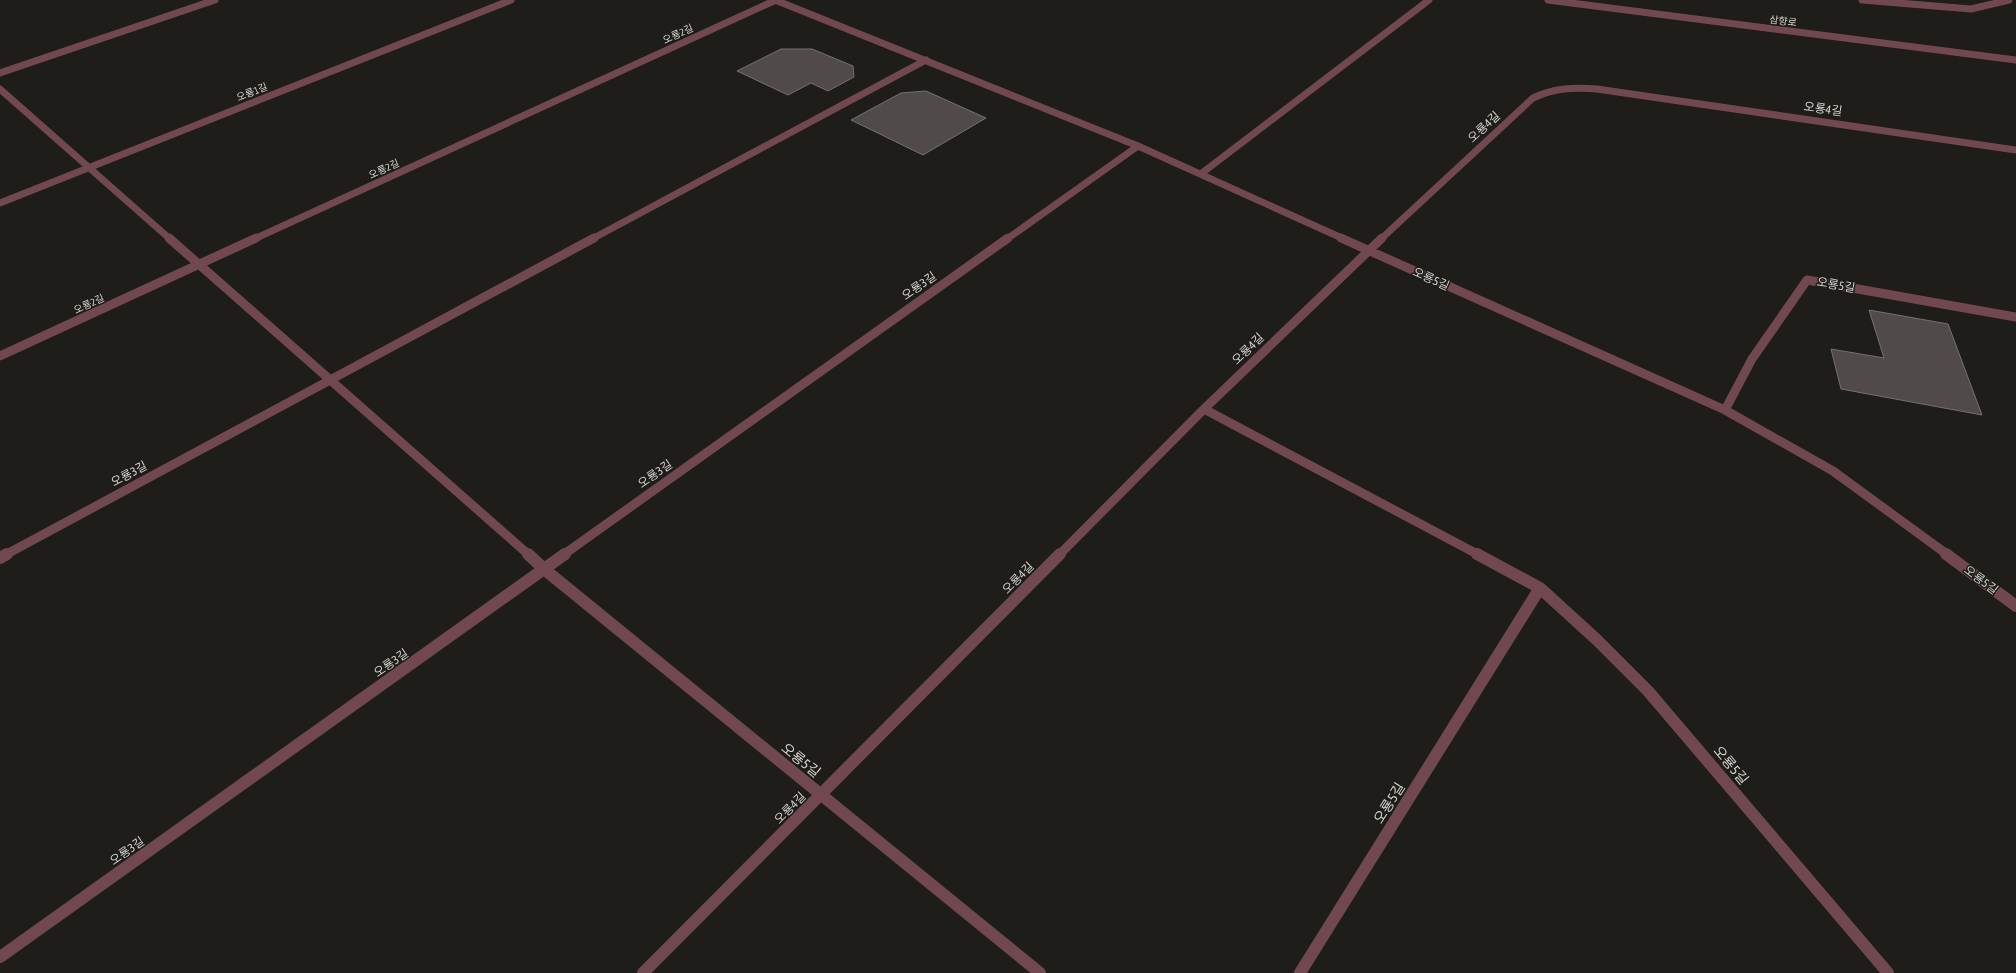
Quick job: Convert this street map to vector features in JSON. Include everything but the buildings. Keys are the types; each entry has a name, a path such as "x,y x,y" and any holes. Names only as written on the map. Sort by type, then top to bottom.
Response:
{"street":[{"path":"0,73 215,0"},
{"name":"오룡1길","path":"0,203 511,0"},
{"path":"775,0 1138,146"},
{"name":"오룡2길","path":"0,356 775,0"},
{"path":"1202,173 1429,0"},
{"name":"삼향로","path":"1548,0 2016,60"},
{"path":"1862,0 1971,9 2009,0"},
{"name":"오룡3길","path":"0,558 926,60"},
{"name":"오룡4길","path":"643,973 821,796 1204,409 1369,251 1533,98 1547,91 1570,87 1597,89 2016,150"},
{"name":"오룡5길","path":"0,89 544,569 1040,973"},
{"name":"오룡5길","path":"1138,146 1202,173 1369,251 1725,410 1832,471 2016,606"},
{"name":"오룡3길","path":"0,957 1138,146"},
{"name":"오룡5길","path":"1725,410 1735,385 1770,330 1807,280 2016,317"},
{"name":"오룡5길","path":"1204,409 1540,588 1597,640 1648,691 1888,973"},
{"name":"오룡5길","path":"1300,973 1540,588"}]}
